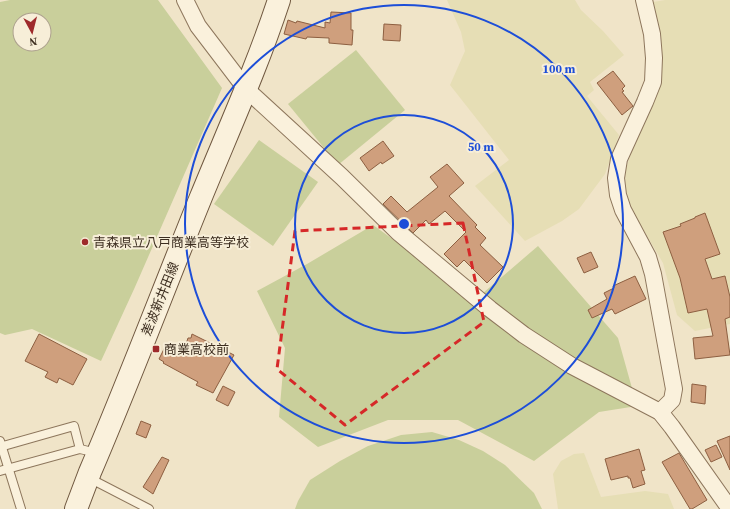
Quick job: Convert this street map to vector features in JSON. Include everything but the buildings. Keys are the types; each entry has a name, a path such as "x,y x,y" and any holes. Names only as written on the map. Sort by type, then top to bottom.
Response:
{"main road":[{"name":"差波新井田線","path":"76,509 88,478 89,451 201,197 246,89 279,0"}],"street":[{"path":"184,0 198,26 246,89 342,177 398,232 490,309 524,335 572,366 660,412 730,509"},
{"path":"644,0 652,34 654,58 653,82 619,159 616,178 618,195 623,210 648,257 654,274 674,389 672,400 660,412"}],"lane":[{"path":"0,472 9,469 89,451 74,426 1,445 9,469 21,509"},
{"path":"88,478 149,509"}],"highlighted area":[{"path":"463,223 484,322 345,425 277,369 295,231"}],"shaded area":[{"path":"447,0 575,0 581,10 603,31 624,55 590,82 594,90 587,96 619,135 605,174 579,209 562,221 525,241 475,186 509,160 450,85 465,51 461,32"},
{"path":"665,0 730,0 730,324 695,331 677,315 663,263 633,212 626,193 625,172 632,150 657,93 662,75 661,41 653,2"},
{"path":"584,453 601,497 645,491 668,494 674,509 558,509 553,474 561,461 574,454"}],"green space":[{"name":"青森県立八戸商業高等学校","path":"10,0 158,0 222,88 101,361 32,329 5,335 0,333 0,2"},
{"path":"356,50 405,110 338,165 288,104"},
{"path":"259,140 318,182 273,246 214,204"},
{"path":"373,225 476,299 538,246 618,338 637,406 599,412 534,461 458,420 388,420 318,447 279,417 285,348 257,291 307,264"},
{"path":"432,432 459,440 483,451 505,465 534,493 542,509 295,509 310,480 340,461 368,446 401,435"}],"place":[{"name":"青森県立八戸商業高等学校","path":"85,242"},
{"name":"商業高校前","path":"156,349"}]}
